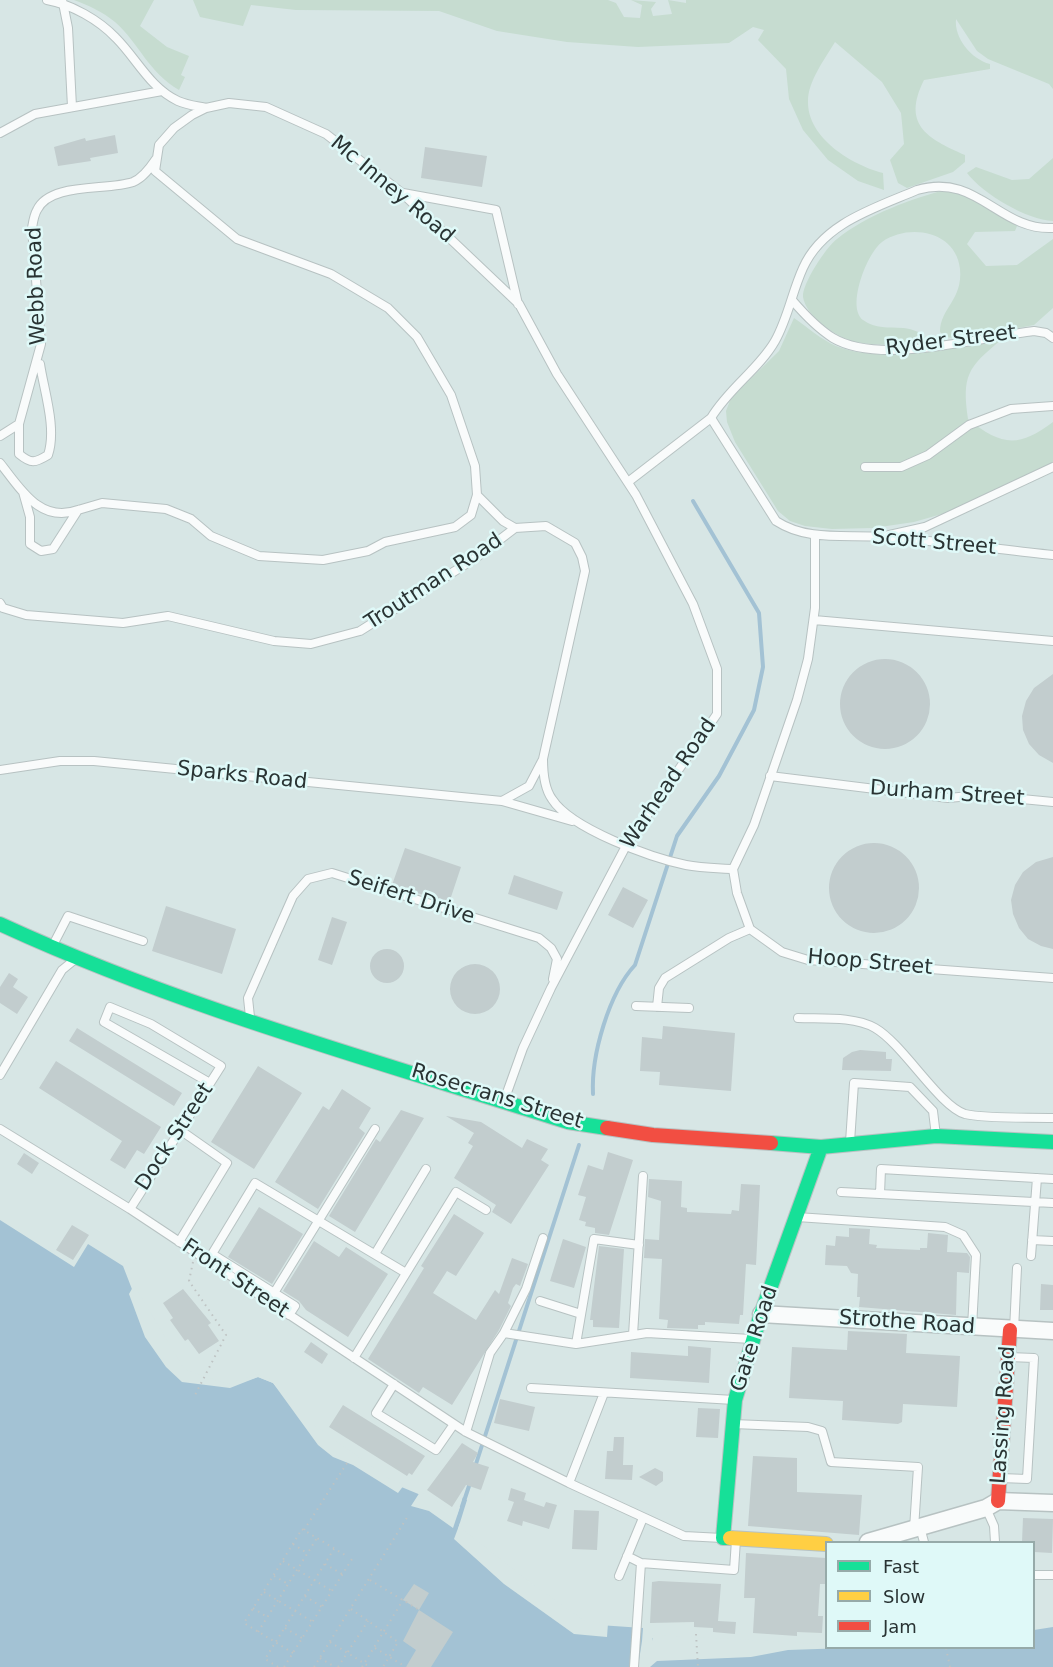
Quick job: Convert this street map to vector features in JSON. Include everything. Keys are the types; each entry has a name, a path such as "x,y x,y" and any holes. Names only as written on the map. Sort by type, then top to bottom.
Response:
{"street":[{"name":"Rosecrans Street","path":"0,924 76,959 151,988 568,1122 653,1135 821,1147 850,1142 936,1136 1053,1142"},
{"name":"Gate Road","path":"730,1539 735,1400 760,1314 821,1147"},
{"name":"Strothe Road","path":"760,1314 1053,1331"},
{"name":"Lassing Road","path":"992,1504 999,1478 1012,1330"},
{"path":"876,1541 920,1533 992,1504 1053,1503"},
{"path":"730,1539 825,1544"}],"lane":[{"path":"47,0 63,3 95,21 116,38 149,80 162,91 178,101 206,108"},
{"path":"63,3 68,28 72,107"},
{"path":"0,133 35,114 162,91"},
{"name":"Mc Inney Road","path":"156,159 159,145 174,128 206,108 230,103 266,106 327,134 402,193 519,304 557,374"},
{"path":"0,463 32,503 45,511 69,513 102,503 166,508 191,519 211,536 259,556 323,560 368,551 385,542 455,527 471,515 477,495 475,466 451,395 417,337 388,308 332,274 237,239 155,171 156,159"},
{"name":"Webb Road","path":"39,360 51,444 48,455 35,462 28,462 19,454 19,424 39,360 41,344 32,228 37,210 43,202 58,193 133,182 146,173 156,159"},
{"path":"628,482 711,418 722,399 775,342 803,267 825,237 851,218 928,187 953,187 970,192 1009,218 1044,229 1053,228"},
{"path":"402,193 496,210 519,304"},
{"name":"Ryder Street","path":"792,300 817,327 833,338 868,350 911,349 1034,330 1046,333 1053,338"},
{"name":"Warhead Road","path":"504,1102 523,1047 551,988 626,846 717,714 717,669 693,604 628,482 557,374"},
{"path":"865,467 901,467 928,455 969,425 1011,409 1053,406"},
{"name":"Scott Street","path":"711,418 776,521 790,530 815,536 883,537 1053,555"},
{"path":"0,436 19,424"},
{"path":"883,537 925,527 1053,467"},
{"path":"23,492 30,517 30,544 41,551 53,549 78,510"},
{"path":"477,495 503,521 515,528"},
{"name":"Troutman Road","path":"0,603 3,608 26,615 123,623 168,616 274,641 311,644 360,631 477,557 515,528 546,526 575,543 582,556 585,571 543,759 543,777 552,800 575,822"},
{"path":"657,1007 659,988 665,978 729,938 750,929 737,893 733,869 754,825 797,700 808,659 814,620 815,536"},
{"path":"814,620 1053,641"},
{"name":"Troutman Road","path":"502,801 529,786 543,759"},
{"name":"Sparks Road","path":"0,770 60,761 94,761 484,799"},
{"name":"Durham Street","path":"770,776 948,798 981,795 1053,802"},
{"name":"Troutman Road","path":"484,799 502,801 575,822 626,846 688,866 733,869"},
{"name":"Seifert Drive","path":"250,1020 248,998 293,896 308,879 332,873 539,938 551,948 557,959 551,988"},
{"path":"52,948 68,916 143,941"},
{"name":"Hoop Street","path":"750,929 782,952 808,960 1053,978"},
{"path":"0,1075 62,970 76,959"},
{"path":"636,1006 689,1008"},
{"name":"Dock Street","path":"130,1209 221,1066 151,1024 110,1007 104,1022 210,1083"},
{"path":"798,1018 849,1021 874,1028 887,1036 948,1102 966,1114 1053,1118"},
{"path":"0,1052 10,1058"},
{"path":"850,1142 854,1083 910,1087 933,1111 936,1136"},
{"path":"274,1293 375,1128"},
{"name":"Front Street","path":"0,1129 130,1209 466,1432 684,1536 730,1539"},
{"path":"179,1242 227,1162 180,1130"},
{"path":"375,1254 426,1168"},
{"path":"880,1194 881,1169 1053,1179"},
{"path":"633,1335 643,1176"},
{"path":"1031,1257 1036,1178"},
{"path":"290,1315 295,1306 212,1254 255,1183 406,1273"},
{"path":"354,1358 456,1192 486,1210"},
{"path":"841,1192 1053,1203"},
{"path":"796,1217 945,1227 963,1235 976,1255 972,1327"},
{"path":"466,1432 490,1353 504,1333 526,1289 543,1238"},
{"path":"576,1344 594,1239 639,1245"},
{"path":"1032,1240 1053,1241"},
{"path":"1012,1330 1017,1268"},
{"path":"540,1301 581,1314"},
{"path":"504,1333 576,1344 647,1333 752,1339"},
{"path":"999,1478 1026,1479 1034,1358 1008,1357"},
{"path":"394,1384 376,1413 436,1450 453,1424"},
{"path":"531,1388 735,1400"},
{"path":"569,1483 604,1393"},
{"path":"733,1424 808,1426 822,1431 831,1462 918,1467 920,1533"},
{"path":"992,1504 995,1541"},
{"path":"619,1576 643,1518"},
{"path":"627,1556 641,1563 734,1570 730,1539"},
{"path":"634,1667 641,1563"},
{"path":"1035,1575 1053,1575"}],"path":[{"path":"195,1257 191,1265 189,1281 226,1335 195,1395"},
{"path":"304,1530 347,1463"},
{"path":"314,1667 408,1516"},
{"path":"293,1653 244,1623 302,1529 345,1555"},
{"path":"258,1632 317,1538"},
{"path":"293,1544 307,1553"},
{"path":"278,1667 265,1659 334,1549"},
{"path":"283,1560 332,1591"},
{"path":"284,1667 351,1560 355,1564"},
{"path":"325,1564 342,1574"},
{"path":"274,1576 288,1584"},
{"path":"369,1579 419,1610"},
{"path":"263,1592 313,1622"},
{"path":"305,1596 322,1606"},
{"path":"363,1665 403,1600"},
{"path":"253,1608 267,1617"},
{"path":"350,1609 398,1642 383,1667"},
{"path":"320,1658 337,1667 368,1621"},
{"path":"285,1628 302,1638"},
{"path":"696,1634 698,1667"},
{"path":"330,1642 363,1665 370,1667"},
{"path":"375,1647 406,1667"},
{"path":"946,1649 950,1667"}],"green space":[{"path":"74,0 154,0 140,26 167,47 189,56 181,75 185,77 179,90 159,75 115,22 95,9"},
{"path":"193,0 608,0 616,3 624,17 640,18 642,5 631,0 656,2 651,9 653,16 672,14 668,0 686,3 686,0 1053,0 1053,89 1049,84 988,59 977,51 956,19 958,33 965,47 976,58 990,64 990,69 924,80 916,108 917,119 922,128 939,142 965,155 965,162 953,172 907,188 898,183 890,160 904,144 901,113 882,82 835,42 811,86 808,101 810,114 815,127 834,148 858,164 883,173 884,190 858,181 828,160 803,130 789,99 786,69 758,40 764,30 753,27 729,43 638,47 567,42 497,31 439,11 296,10 251,5 243,26 200,17"},
{"path":"1053,158 1053,221 1042,220 1006,204 994,197 967,173 976,167 1012,180 1029,179"},
{"path":"949,189 957,189 1017,226 1015,231 975,232 967,244 986,266 1017,265 1053,239 1053,308 1034,325 960,339 946,337 940,332 941,324 958,289 960,269 957,256 941,239 917,232 893,236 876,248 860,280 857,304 858,313 868,323 914,330 924,334 926,342 868,344 849,340 821,323 809,311 803,297 806,284 832,243 849,230 876,215 905,202"},
{"path":"794,318 836,346 875,354 917,352 1001,340 981,358 970,374 966,392 968,419 990,435 1010,440 1020,440 1030,436 1053,422 1053,463 949,512 914,522 873,528 832,529 805,526 790,521 778,511 735,442 727,422 726,411 731,398 779,351"}],"water":[{"path":"0,1220 74,1267 88,1244 123,1266 135,1297 182,1372 227,1387 258,1377 273,1383 312,1427 387,1481 428,1498 457,1515 463,1497 467,1500 458,1529 584,1624 643,1628 642,1641 652,1641 652,1638 825,1649 1035,1649 1035,1630 1053,1627 1053,1667 0,1667"}],"pier":[{"path":"134,1285 184,1369 227,1384 258,1374 274,1381 314,1425 388,1478 404,1485 398,1493 353,1465 333,1457 318,1445 273,1383 258,1377 230,1388 182,1382 166,1367 145,1337 129,1294"},
{"path":"420,1492 456,1511 457,1506 460,1507 453,1528 429,1511 411,1506"},
{"path":"460,1523 461,1528 531,1583 585,1621 608,1623 607,1637 574,1634 504,1584 454,1539"},
{"path":"653,1635 791,1642 825,1645 825,1649 788,1650 751,1657 657,1661 650,1667 638,1667 642,1641 652,1641"}],"building":[{"path":"115,135 118,153 90,158 91,161 58,166 54,147 85,138 86,141"},
{"path":"425,147 487,156 482,187 421,178"},
{"path":"885,659 902,662 917,672 927,687 930,704 927,721 917,736 902,746 885,749 868,746 853,736 843,721 840,704 843,687 853,672 868,662"},
{"path":"1053,674 1053,763 1039,755 1029,744 1023,730 1022,716 1026,701 1034,688"},
{"path":"874,843 891,846 906,856 916,871 919,888 916,905 906,920 891,930 874,933 857,930 842,920 832,905 829,888 832,871 842,856 857,846"},
{"path":"405,848 461,867 449,903 392,885"},
{"path":"1053,857 1053,949 1028,939 1019,928 1013,914 1011,900 1015,885 1023,872 1036,862"},
{"path":"514,875 563,892 557,910 508,894"},
{"path":"623,887 648,900 633,928 608,915"},
{"path":"166,906 236,929 222,974 152,951"},
{"path":"332,917 347,922 332,965 318,960"},
{"path":"387,949 399,954 404,966 399,978 387,983 375,978 370,966 375,954"},
{"path":"475,964 493,971 500,989 493,1007 475,1014 457,1007 450,989 457,971"},
{"path":"9,973 18,979 13,987 28,997 17,1014 0,1003 0,987"},
{"path":"663,1026 735,1033 731,1091 659,1085 660,1072 640,1071 642,1037 662,1039"},
{"path":"77,1028 182,1093 174,1106 69,1041"},
{"path":"860,1050 886,1052 886,1059 892,1059 891,1071 842,1070 843,1058"},
{"path":"56,1061 161,1127 144,1154 137,1150 125,1169 110,1160 122,1141 39,1088"},
{"path":"258,1066 302,1093 254,1169 211,1142"},
{"path":"342,1089 371,1108 359,1128 365,1133 318,1209 275,1182 323,1106 329,1110"},
{"path":"401,1110 424,1118 355,1232 329,1216 376,1139 380,1142"},
{"path":"446,1116 481,1122 522,1148 527,1139 548,1149 541,1160 549,1165 511,1224 492,1212 496,1205 454,1178 473,1146 468,1143 474,1133"},
{"path":"608,1152 633,1160 609,1235 595,1233 595,1228 585,1226 586,1222 579,1220 586,1197 578,1195 588,1165 603,1170"},
{"path":"24,1153 39,1163 32,1174 17,1164"},
{"path":"649,1179 682,1181 681,1207 687,1208 687,1212 731,1214 732,1210 739,1211 741,1184 760,1185 756,1265 746,1264 743,1315 740,1315 739,1324 705,1322 705,1325 698,1325 698,1329 667,1328 668,1320 659,1319 662,1259 644,1258 645,1239 659,1240 661,1201 648,1197"},
{"path":"259,1207 303,1234 272,1284 228,1257"},
{"path":"454,1214 484,1233 456,1276 447,1271 433,1293 476,1320 495,1290 499,1294 512,1258 528,1264 520,1286 516,1284 513,1288 508,1303 511,1306 499,1330 452,1405 423,1387 419,1393 368,1359 424,1268 421,1266"},
{"path":"72,1225 89,1235 73,1260 56,1250"},
{"path":"849,1228 870,1229 869,1244 877,1245 876,1248 920,1250 920,1248 927,1248 928,1233 948,1235 947,1252 967,1253 970,1257 969,1273 957,1272 956,1315 859,1307 858,1274 851,1273 847,1266 825,1265 826,1245 835,1246 836,1236 849,1237"},
{"path":"563,1239 586,1247 574,1288 550,1281"},
{"path":"314,1241 339,1257 346,1247 388,1274 348,1337 306,1310 299,1301 283,1291"},
{"path":"599,1246 624,1249 619,1328 593,1327 593,1320 590,1320"},
{"path":"1041,1284 1053,1285 1053,1310 1040,1310"},
{"path":"183,1289 211,1323 208,1325 219,1341 199,1354 188,1339 185,1341 170,1320 173,1318 163,1303"},
{"path":"848,1331 907,1334 906,1353 960,1356 957,1407 903,1404 902,1422 898,1424 842,1420 843,1401 789,1398 792,1347 847,1350"},
{"path":"311,1342 328,1354 322,1364 304,1352"},
{"path":"688,1346 711,1348 709,1383 630,1378 631,1352 688,1356"},
{"path":"500,1399 535,1407 529,1431 494,1423"},
{"path":"343,1405 425,1456 412,1475 409,1473 407,1476 329,1427"},
{"path":"698,1408 720,1409 718,1438 696,1437"},
{"path":"614,1437 624,1437 623,1465 633,1465 632,1480 605,1479 607,1451 613,1451"},
{"path":"462,1443 478,1453 473,1462 489,1467 481,1490 466,1485 452,1507 427,1490"},
{"path":"753,1456 797,1458 797,1492 862,1495 859,1535 748,1526"},
{"path":"655,1468 663,1472 663,1481 656,1486 639,1477"},
{"path":"511,1488 526,1493 524,1500 544,1507 546,1502 557,1505 549,1529 523,1521 522,1526 507,1521 514,1502 508,1500"},
{"path":"574,1510 599,1511 597,1550 572,1549"},
{"path":"1023,1518 1053,1519 1052,1553 1035,1552 1035,1541 1022,1541"},
{"path":"746,1553 825,1558 825,1584 820,1584 818,1616 823,1616 822,1633 797,1632 797,1636 753,1633 755,1598 744,1598"},
{"path":"652,1582 721,1584 718,1621 736,1622 735,1634 713,1632 713,1628 694,1627 694,1622 650,1623"},
{"path":"414,1584 429,1593 419,1610 403,1600"},
{"path":"419,1610 453,1632 431,1667 406,1667 416,1650 403,1641"}],"waterway":[{"path":"593,1094 595,1061 604,1025 617,991 635,965 677,836 719,776 754,710 763,667 759,613 693,501"},
{"path":"475,1467 579,1145"},
{"path":"464,1501 470,1483"}],"traffic: fast":[{"path":"0,924 139,982 281,1032 568,1122 607,1128"},
{"path":"771,1143 821,1147 936,1136 1053,1142"},
{"path":"730,1538 723,1538 735,1400 761,1314 821,1147"}],"traffic: slow":[{"path":"730,1538 825,1544"}],"traffic: jam":[{"path":"607,1128 653,1135 771,1143"},
{"path":"998,1501 1010,1330"}]}
